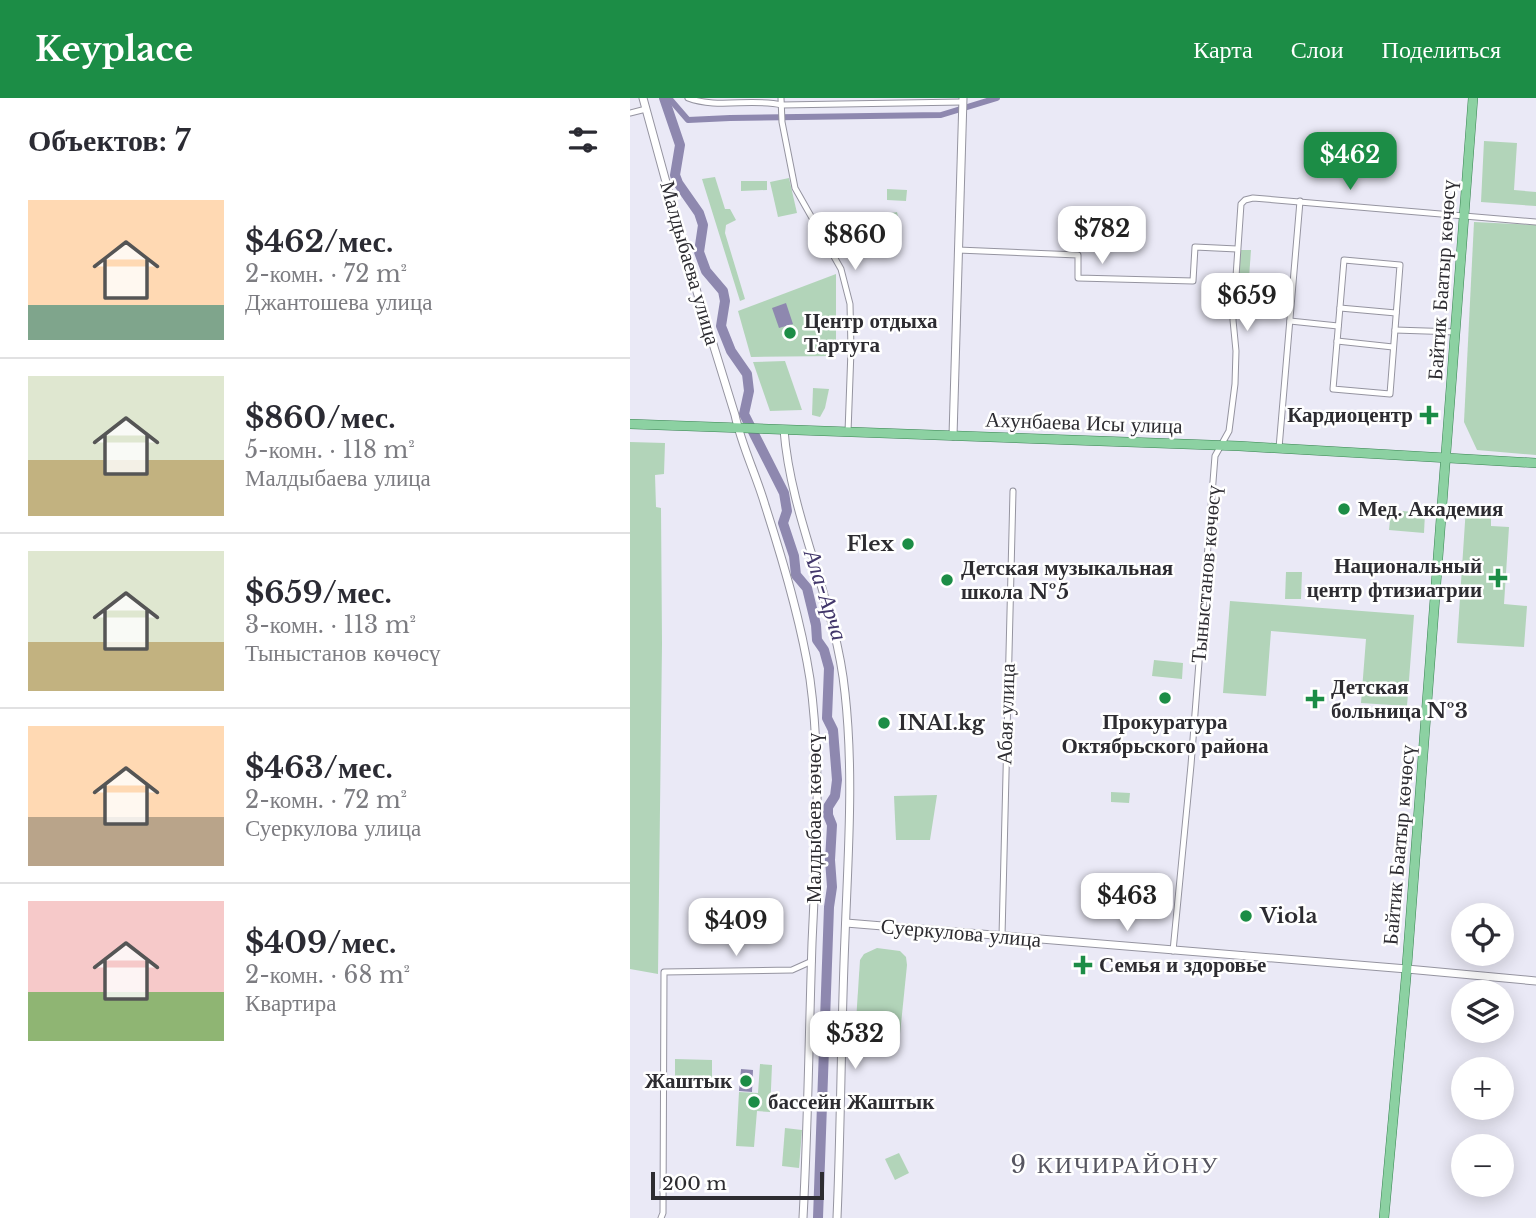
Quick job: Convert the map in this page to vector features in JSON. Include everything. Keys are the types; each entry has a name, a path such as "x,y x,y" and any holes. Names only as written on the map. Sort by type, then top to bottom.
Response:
{"main road":[{"name":"Байтик Баатыр көчөсү","path":"1384,1218 1407,969 1473,98"},
{"name":"Ахунбаева Исы улица","path":"630,424 1220,445 1536,463"}],"street":[{"name":"Малдыбаева улица","path":"643,98 741,429"},
{"path":"688,98 701,101 962,106 953,436"},
{"path":"781,101 795,188 841,269 850,304 848,432"},
{"path":"630,113 646,108"},
{"name":"Тыныстанов көчөсү","path":"1173,951 1191,765 1214,456 1229,431 1235,384 1233,320 1240,207 1243,202 1253,198 1300,201"},
{"path":"1279,448 1300,201 1536,222"},
{"path":"958,250 1078,255 1078,278 1193,281 1195,247 1237,249"},
{"path":"1344,260 1400,265 1396,313 1390,394 1333,389 1344,260"},
{"path":"1340,308 1396,313"},
{"path":"1290,321 1338,326"},
{"path":"1395,330 1455,332"},
{"path":"1337,341 1393,347"},
{"name":"Малдыбаев көчөсү","path":"741,429 740,439 765,503 798,622 810,678 817,751 810,1064 803,1218"},
{"name":"Малдыбаев көчөсү","path":"784,430 790,481 831,622 844,681 850,769 846,923"},
{"name":"Абая улица","path":"1002,936 1013,491"},
{"path":"837,1218 846,923"},
{"name":"Суеркулова улица","path":"846,923 1536,981"},
{"path":"661,1218 664,972 792,970 812,961"}],"green space":[{"path":"1484,141 1517,143 1514,190 1536,192 1536,206 1481,202"},
{"path":"715,177 725,209 730,209 736,220 726,225 725,233 745,299 740,301 702,179"},
{"path":"789,178 797,213 778,217 770,182"},
{"path":"741,181 767,181 767,190 741,191"},
{"path":"887,189 907,190 906,201 887,200"},
{"path":"897,212 901,232 889,234 886,214"},
{"path":"1474,222 1536,225 1536,455 1477,450 1464,422"},
{"path":"1240,250 1251,250 1249,278 1239,277"},
{"name":"Центр отдыха Тартуга","path":"836,274 836,356 751,357 738,311"},
{"path":"785,361 802,410 770,411 753,362"},
{"path":"813,388 829,389 820,417 812,415"},
{"path":"630,442 665,443 664,474 655,475 656,507 661,508 662,644 658,974 630,969"},
{"path":"1466,507 1491,509 1491,526 1509,527 1504,604 1527,606 1524,647 1457,643"},
{"path":"1391,510 1425,513 1424,533 1389,530"},
{"path":"1286,572 1302,572 1301,599 1285,599"},
{"path":"1230,601 1414,615 1407,706 1361,703 1366,639 1271,631 1266,696 1223,693"},
{"path":"1154,660 1183,663 1182,679 1152,676"},
{"path":"1111,792 1130,793 1129,803 1111,802"},
{"path":"937,795 930,840 896,840 894,796"},
{"path":"877,948 900,951 906,957 907,965 899,1044 881,1052 862,1047 855,1037 860,960 864,954"},
{"path":"675,1059 712,1060 712,1078 675,1077"},
{"name":"бассейн Жаштык","path":"760,1064 772,1065 770,1112 757,1111 754,1147 736,1146 739,1092 758,1093"},
{"path":"785,1128 802,1130 799,1168 782,1166"},
{"path":"899,1153 909,1173 895,1180 885,1159"}],"shaded area":[{"path":"786,303 793,324 779,328 772,308"},
{"name":"Жаштык","path":"741,1069 753,1070 752,1092 739,1091"}],"waterway":[{"name":"Ала-Арча","path":"664,98 680,145 675,175 699,213 703,225 699,252 706,271 723,291 725,301 721,326 731,351 747,374 749,391 744,414 784,493 787,511 783,523 794,556 796,575 807,588 817,640 824,650 829,668 827,718 833,730 837,780 835,796 828,807 832,825 832,887 829,907 818,1218"},
{"path":"669,98 688,120 941,115 997,98"}],"place":[{"name":"Центр отдыха Тартуга","path":"790,333"},
{"name":"Кардиоцентр","path":"1429,415"},
{"name":"Мед. Академия","path":"1344,509"},
{"name":"Flex","path":"908,544"},
{"name":"Национальный центр фтизиатрии","path":"1498,578"},
{"name":"Детская музыкальная школа №5","path":"947,580"},
{"name":"Прокуратура Октябрьского района","path":"1165,698"},
{"name":"Детская больница №3","path":"1315,699"},
{"name":"INAI.kg","path":"884,723"},
{"name":"Viola","path":"1246,916"},
{"name":"Семья и здоровье","path":"1083,965"},
{"name":"Жаштык","path":"746,1081"},
{"name":"бассейн Жаштык","path":"754,1102"}],"district":[{"name":"9 КИЧИРАЙОНУ","path":"1115,1164"}]}
